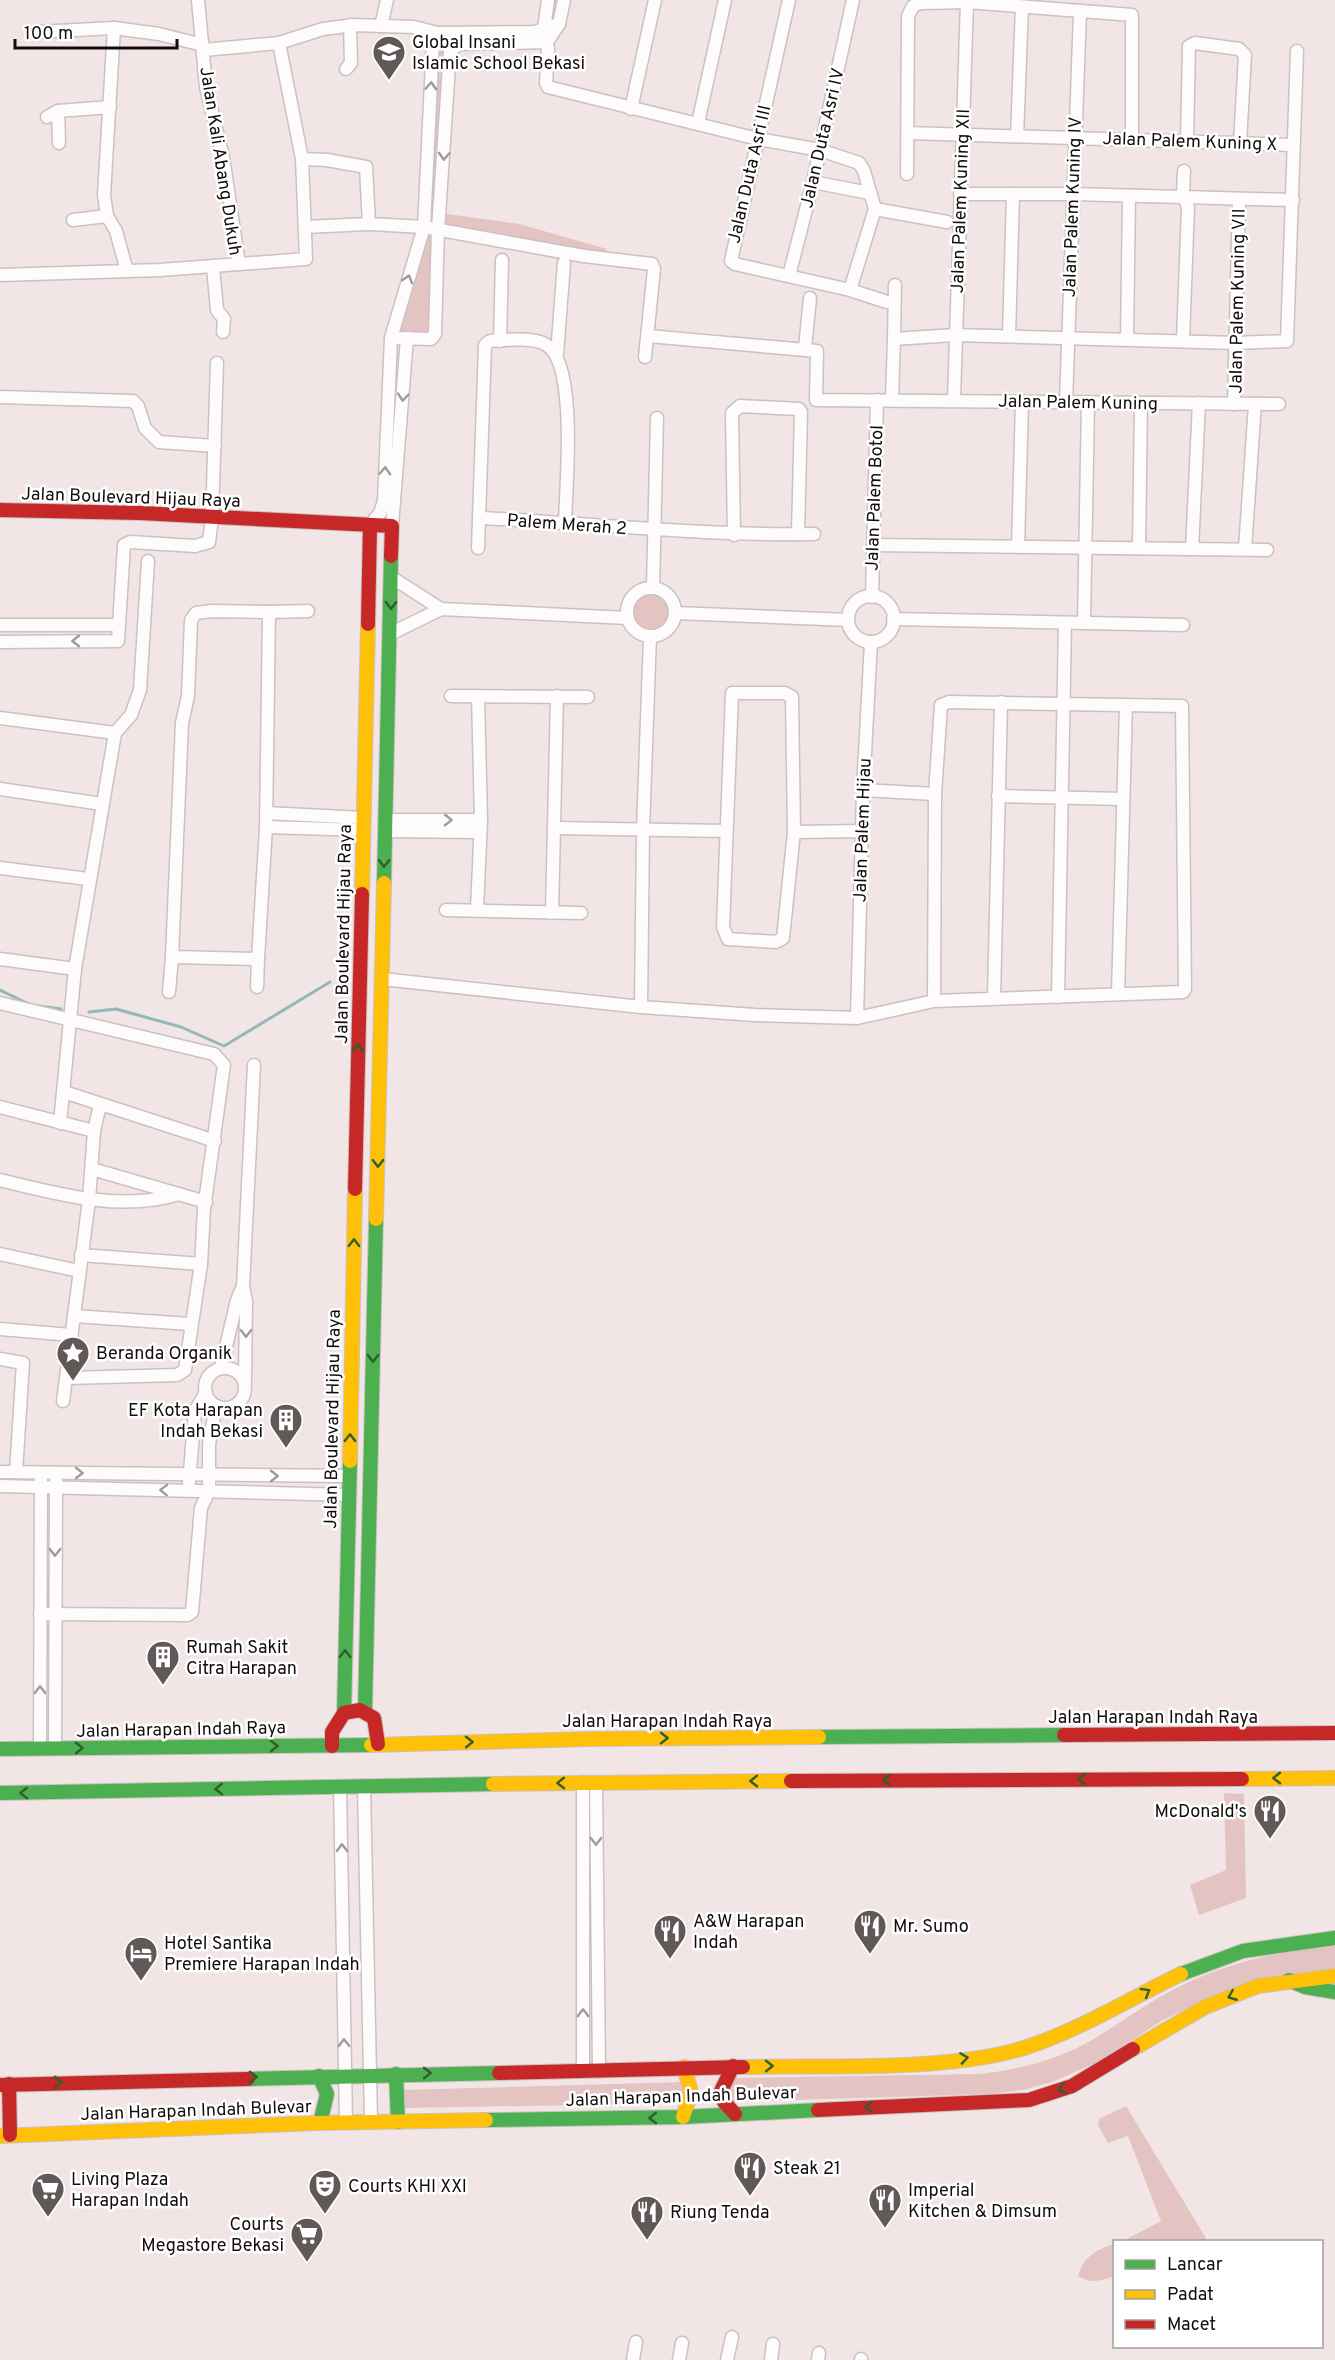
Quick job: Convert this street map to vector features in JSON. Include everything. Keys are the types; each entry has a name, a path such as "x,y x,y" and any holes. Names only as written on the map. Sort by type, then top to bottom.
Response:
{"main road":[{"name":"Jalan Boulevard Hijau Raya","path":"0,510 140,513 370,525 344,1713"},
{"path":"365,1711 392,526 370,525"},
{"path":"366,701 388,701"},
{"path":"357,1108 379,1107"},
{"path":"357,1123 378,1122"},
{"path":"349,1500 370,1505"},
{"path":"332,1746 332,1732 344,1713 365,1711 374,1718 378,1744"},
{"name":"Jalan Harapan Indah Raya","path":"0,1749 332,1746 600,1739 1335,1733"},
{"path":"0,1793 590,1782 1335,1778"},
{"path":"1310,1940 1335,1928"},
{"name":"Jalan Harapan Indah Bulevar","path":"4,2084 923,2062 996,2054 1046,2039 1216,1959 1247,1950 1335,1938"},
{"name":"Jalan Harapan Indah Bulevar","path":"6,2131 346,2122 683,2117 1029,2100 1072,2086 1108,2066 1149,2038 1205,2007 1257,1986 1288,1980 1335,1976"},
{"path":"1288,1980 1305,1987 1335,1992"},
{"path":"733,2066 722,2082 720,2090 724,2104 735,2114"},
{"path":"683,2117 689,2108 692,2093 691,2079 684,2067"},
{"path":"396,2074 398,2122"},
{"path":"319,2076 327,2094 320,2123"},
{"path":"4,2084 9,2100 6,2131"}],"street":[{"name":"Jalan Kali Abang Dukuh","path":"0,275 213,267 239,264 223,157 206,87 198,0"},
{"path":"381,26 387,0"},
{"path":"548,0 544,29 547,42 547,86 631,109 758,139 820,150 859,163 864,171 875,209 850,290"},
{"path":"547,42 559,24 564,0"},
{"path":"631,109 656,0"},
{"path":"698,123 725,0"},
{"name":"Jalan Duta Asri III","path":"789,0 730,258 735,264 850,290 887,302"},
{"name":"Jalan Duta Asri IV","path":"789,276 813,182 853,0"},
{"path":"907,174 908,16 914,6 921,1 968,2 1130,14 1132,16 1132,139"},
{"name":"Jalan Palem Kuning XII","path":"954,399 968,2"},
{"path":"1017,136 1022,7"},
{"name":"Jalan Palem Kuning IV","path":"1066,402 1080,11"},
{"path":"38,32 114,28 159,34 203,47 279,43 323,29 350,25 414,27 438,33 544,29 559,24"},
{"path":"346,69 351,63 350,25"},
{"path":"114,28 104,195 107,216 116,231 127,270"},
{"path":"370,525 380,513 384,501 392,338 424,227 432,44 438,33"},
{"path":"392,338 433,339 435,334 438,230 450,51 459,44 547,42"},
{"path":"239,264 306,259 302,159 279,43"},
{"path":"1187,142 1189,46 1195,43 1239,49 1245,55 1240,143"},
{"path":"894,339 955,335 1236,343 1287,341 1297,51"},
{"path":"59,143 53,114 110,107"},
{"name":"Jalan Palem Kuning X","path":"908,133 1293,145"},
{"path":"302,159 327,160 366,167 369,224"},
{"path":"1183,340 1188,207 1185,199 1184,171"},
{"path":"813,182 869,193"},
{"path":"960,194 1072,194 1185,199 1293,200"},
{"path":"1010,336 1013,194"},
{"path":"1126,339 1129,196"},
{"name":"Jalan Palem Kuning VII","path":"1234,404 1239,199"},
{"path":"875,209 947,222"},
{"path":"73,220 107,216"},
{"path":"305,227 369,224 424,227 584,256 652,264 654,269 645,357"},
{"path":"500,340 502,260"},
{"path":"564,262 557,354 564,374 567,405 565,522"},
{"path":"213,267 217,310 224,319 223,332"},
{"path":"892,399 895,285"},
{"path":"648,336 805,348 810,298"},
{"path":"392,526 407,338"},
{"path":"478,548 485,345 490,341 500,340 540,342 557,354"},
{"name":"Jalan Palem Kuning","path":"805,348 819,353 815,400 954,399 1022,402 1280,404"},
{"path":"0,642 116,641 119,639 124,545 130,542 203,545 209,542 218,363"},
{"path":"0,397 133,401 138,406 143,425 156,441 215,446"},
{"name":"Jalan Palem Botol","path":"872,597 877,400"},
{"path":"1018,546 1022,402"},
{"path":"1084,623 1088,402"},
{"path":"1139,548 1141,403"},
{"path":"1192,549 1199,403"},
{"path":"1245,549 1255,404"},
{"path":"734,535 732,413 740,406 799,409 801,411 798,534"},
{"path":"653,588 657,418"},
{"name":"Palem Merah 2","path":"480,518 734,535 814,534"},
{"path":"873,545 1267,550"},
{"path":"60,1123 75,988 75,969 88,879 115,733 131,715 140,690 148,561"},
{"path":"391,577 441,609"},
{"path":"653,588 669,596 675,613 668,630 650,636 636,631 628,618 631,599 640,591 653,588"},
{"path":"872,597 884,601 894,619 887,635 871,642 855,636 848,620 852,606 858,601 872,597"},
{"path":"390,634 441,609 628,618"},
{"path":"169,992 182,723 188,696 191,620 200,612 308,611"},
{"path":"257,987 266,827 269,612"},
{"path":"675,613 848,620"},
{"path":"894,619 1183,625"},
{"path":"1058,997 1065,623"},
{"path":"0,625 119,625"},
{"path":"641,1006 650,636"},
{"name":"Jalan Palem Hijau","path":"857,1018 863,790 871,642"},
{"path":"732,693 785,693 792,697 794,832 783,938 776,942 728,939 724,935 725,831 729,701 732,693"},
{"path":"452,696 588,697"},
{"path":"477,909 480,826 478,696"},
{"path":"552,913 557,696"},
{"path":"382,979 641,1006 755,1015 857,1018 933,1001 1179,992 1185,989 1184,710 1182,706 1001,702 949,702 941,705 935,794 933,1001"},
{"path":"994,997 1001,702"},
{"path":"1118,994 1126,705"},
{"path":"0,718 115,733"},
{"path":"0,789 102,804"},
{"path":"863,790 935,794"},
{"path":"998,796 1124,799"},
{"path":"266,813 306,814 363,824"},
{"path":"305,828 306,814"},
{"path":"266,827 305,828 363,824"},
{"path":"385,825 480,826"},
{"path":"555,828 725,831"},
{"path":"794,832 862,831"},
{"path":"0,868 88,879"},
{"path":"446,910 477,909 581,914"},
{"path":"172,957 258,959"},
{"path":"0,959 75,969"},
{"path":"0,1003 72,1016 214,1054 221,1058 224,1065 206,1202 201,1264 190,1324 187,1366 182,1373 67,1378"},
{"path":"216,1406 232,1407 244,1397 246,1302 243,1286 254,1065"},
{"path":"64,1092 100,1105 138,1114 215,1141"},
{"path":"63,1401 89,1200 94,1131 100,1105"},
{"path":"0,1107 94,1131"},
{"path":"92,1169 206,1202"},
{"path":"0,1180 89,1200 149,1200 179,1194"},
{"path":"0,1254 79,1272"},
{"path":"81,1255 201,1264"},
{"path":"201,1508 189,1491 195,1411 206,1392 208,1377 221,1368 237,1300 243,1286"},
{"path":"74,1316 190,1324"},
{"path":"0,1329 71,1335"},
{"path":"0,1359 23,1363 16,1472"},
{"path":"221,1368 235,1370 245,1382"},
{"path":"40,1614 190,1614 201,1508 209,1491 210,1431 216,1406 206,1392"},
{"path":"0,1472 349,1476"},
{"path":"39,1749 41,1472"},
{"path":"55,1749 54,1614 57,1473"},
{"path":"0,1486 209,1491 349,1500"},
{"path":"590,1782 599,2071"},
{"path":"583,2071 590,1782"},
{"path":"340,1786 346,2122"},
{"path":"364,1786 370,2122"},
{"path":"727,2360 732,2337"},
{"path":"633,2360 636,2342"},
{"path":"679,2360 682,2343"},
{"path":"771,2360 773,2344"}],"shaded area":[{"path":"548,0 564,0 559,24 544,29"},
{"path":"544,29 547,42 459,44 450,51 440,213 519,224 607,249 605,258 438,230 435,334 431,339 391,338 424,227 434,38 438,33 539,31"},
{"path":"651,588 668,595 675,612 668,629 651,636 634,629 627,612 634,595"},
{"path":"1224,1793 1244,1794 1246,1898 1199,1915 1190,1885 1226,1870"},
{"path":"1335,1945 1335,1969 1203,2001 1163,2020 1096,2063 1052,2082 1023,2090 989,2094 729,2102 730,2082 735,2078 979,2074 1023,2067 1079,2047 1159,1997 1209,1973 1271,1955"},
{"path":"683,2082 685,2093 682,2103 404,2108 403,2090"},
{"path":"1126,2106 1207,2240 1125,2240 1161,2221 1128,2136 1108,2143 1098,2125 1099,2119"},
{"path":"1113,2244 1113,2276 1096,2281 1078,2276 1087,2259 1101,2249"}],"waterway":[{"path":"89,1012 116,1009 181,1027 224,1046 330,982"},
{"path":"0,990 29,1004"},
{"path":"39,1006 61,1009"}],"traffic: fast":[{"path":"384,883 391,556"},
{"path":"365,1711 376,1219"},
{"path":"344,1713 350,1461"},
{"path":"819,1737 1064,1735"},
{"path":"0,1749 371,1745"},
{"path":"0,1793 493,1784"},
{"path":"1181,1974 1243,1951 1335,1938"},
{"path":"1289,1980 1305,1987 1335,1992"},
{"path":"248,2079 499,2073"},
{"path":"396,2074 398,2122"},
{"path":"319,2076 327,2094 320,2123"},
{"path":"486,2120 683,2117 818,2110"}],"traffic: slow":[{"path":"362,894 368,624"},
{"path":"376,1219 384,883"},
{"path":"350,1461 355,1189"},
{"path":"371,1745 589,1739 819,1737"},
{"path":"1242,1779 1335,1778"},
{"path":"493,1784 791,1781"},
{"path":"743,2067 885,2066 959,2061 993,2056 1045,2041 1104,2014 1181,1974"},
{"path":"1133,2049 1205,2007 1258,1986 1335,1976"},
{"path":"683,2117 691,2092 684,2067"},
{"path":"0,2136 316,2123 486,2120"}],"traffic: jam":[{"path":"0,510 140,513 392,526 391,556"},
{"path":"368,624 370,525"},
{"path":"355,1189 362,894"},
{"path":"332,1746 332,1732 344,1713 360,1710 374,1718 378,1744"},
{"path":"1064,1735 1335,1733"},
{"path":"791,1781 1242,1779"},
{"path":"818,2110 1029,2100 1072,2086 1133,2049"},
{"path":"733,2066 721,2091 724,2102 735,2114"},
{"path":"499,2073 743,2067"},
{"path":"0,2085 248,2079"},
{"path":"9,2084 10,2135"}],"place":[{"name":"Global Insani Islamic School Bekasi","path":"389,81"},
{"name":"Beranda Organik","path":"73,1382"},
{"name":"EF Kota Harapan Indah Bekasi","path":"286,1449"},
{"name":"Rumah Sakit Citra Harapan","path":"163,1686"},
{"name":"McDonald's","path":"1270,1840"},
{"name":"Mr. Sumo","path":"870,1955"},
{"name":"A&W Harapan Indah","path":"670,1960"},
{"name":"Hotel Santika Premiere Harapan Indah","path":"141,1982"},
{"name":"Steak 21","path":"750,2197"},
{"name":"Courts KHI XXI","path":"325,2215"},
{"name":"Living Plaza Harapan Indah","path":"48,2218"},
{"name":"Imperial Kitchen & Dimsum","path":"885,2229"},
{"name":"Riung Tenda","path":"647,2241"},
{"name":"Courts Megastore Bekasi","path":"307,2263"}]}
